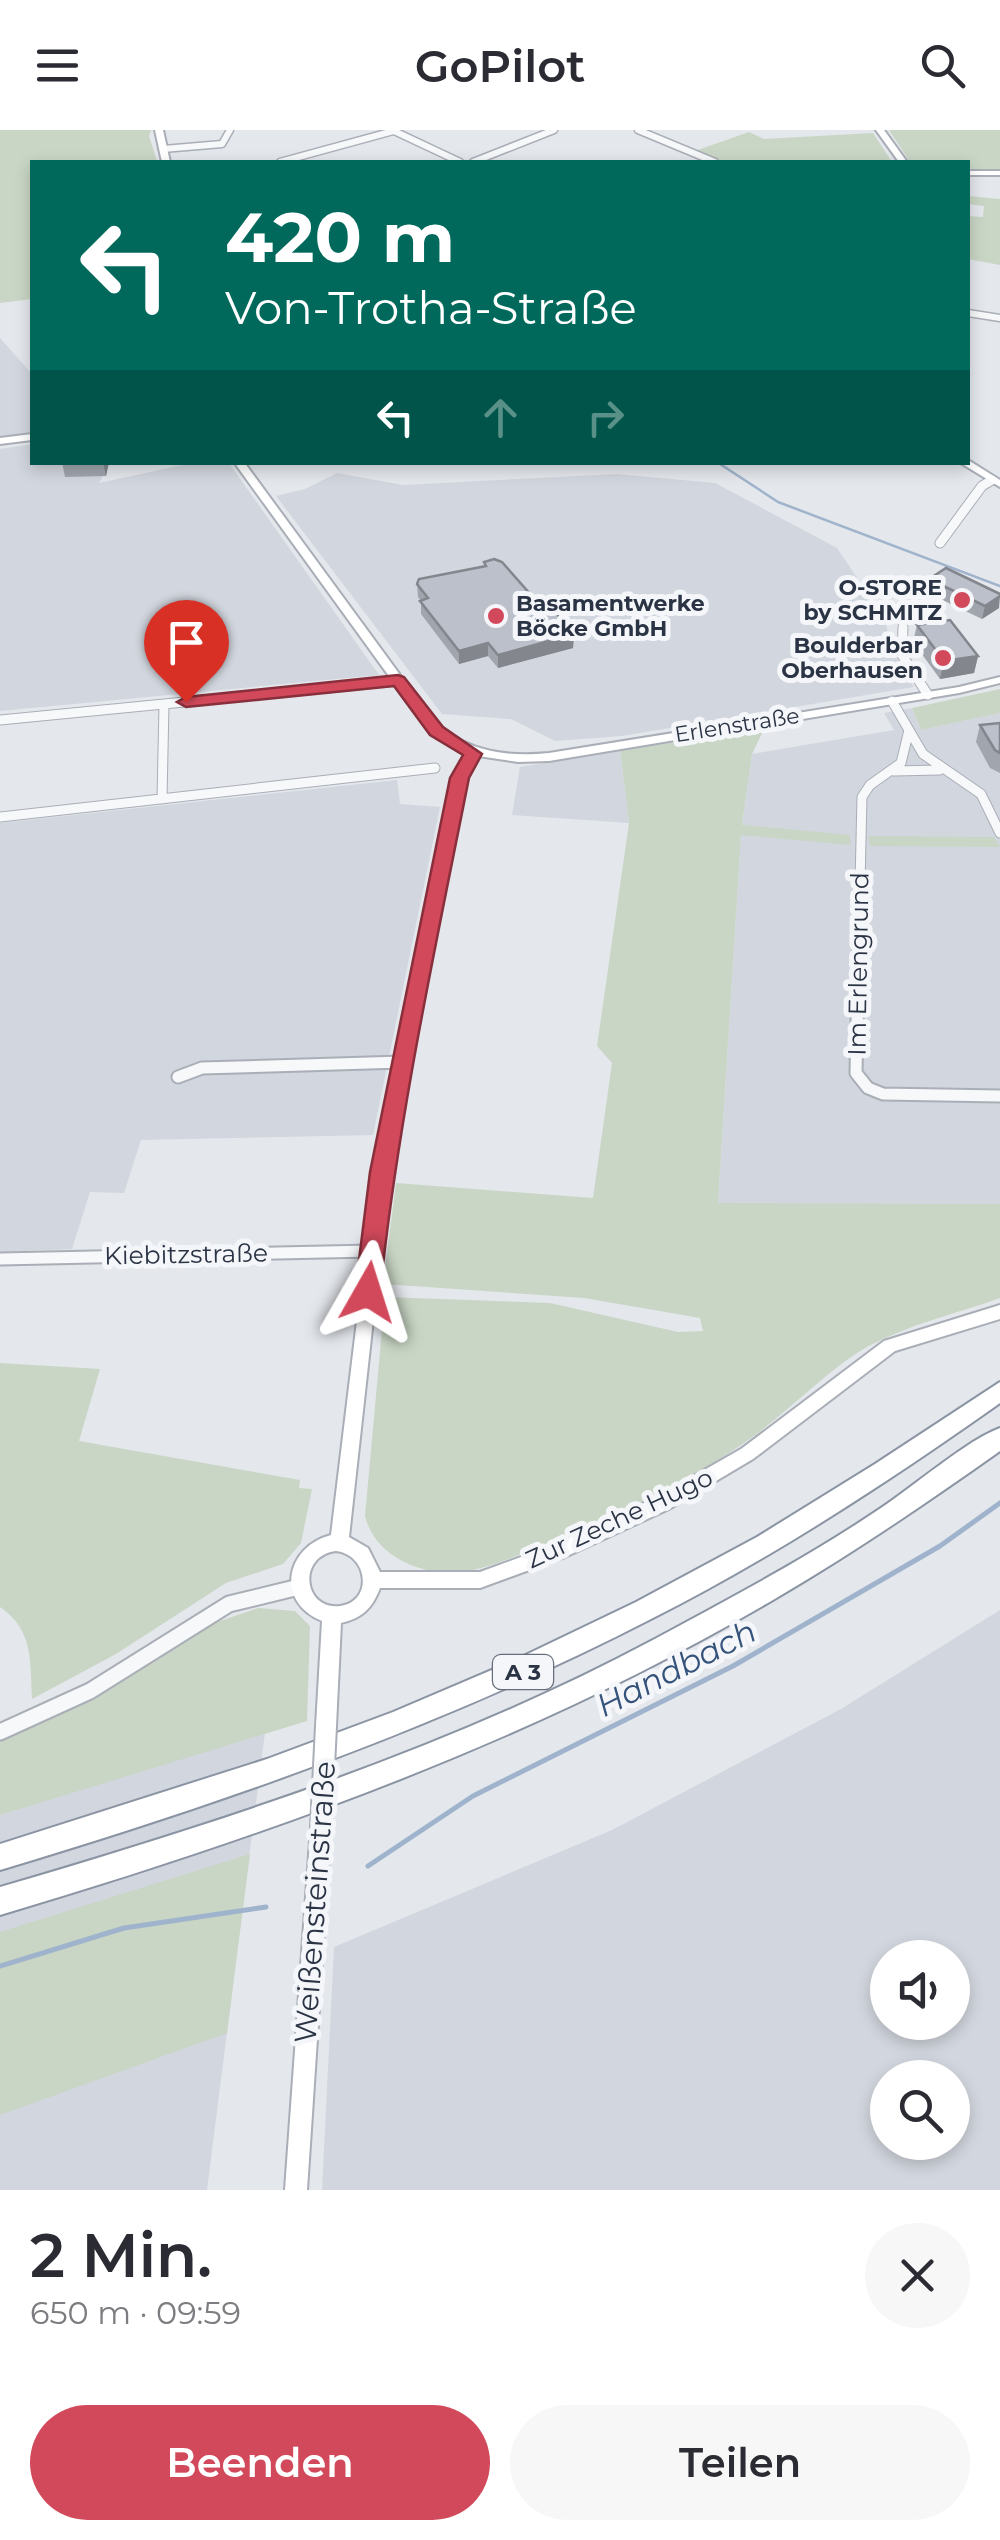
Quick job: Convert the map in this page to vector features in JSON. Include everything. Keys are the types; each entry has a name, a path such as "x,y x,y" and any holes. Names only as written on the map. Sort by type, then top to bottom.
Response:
{"highway":[{"name":"A 3","path":"0,1857 302,1762 541,1664 768,1546 850,1496 1000,1391"},
{"name":"A 3","path":"0,1902 228,1833 343,1790 558,1700 773,1586 874,1525 1000,1438"}],"street":[{"path":"159,130 166,160"},
{"path":"163,149 222,144 230,130"},
{"path":"287,160 394,130 456,160"},
{"path":"479,160 554,130"},
{"path":"638,130 709,160"},
{"path":"880,130 902,160"},
{"path":"970,173 1000,173"},
{"path":"970,313 1000,318"},
{"path":"0,440 30,438"},
{"path":"241,465 436,731 473,754 460,778 381,1172 339,1544"},
{"path":"969,465 996,482"},
{"path":"940,543 982,486 996,482"},
{"path":"904,627 902,655 928,695"},
{"path":"0,720 398,680"},
{"name":"Erlenstraße","path":"473,754 520,759 549,756 1000,680"},
{"path":"892,701 922,754 978,790 1000,833"},
{"path":"162,799 164,704"},
{"name":"Im Erlengrund","path":"909,730 905,757 866,788 861,806 857,1076 868,1088 884,1094 1000,1096"},
{"path":"0,816 435,768"},
{"path":"888,774 918,768 949,772"},
{"path":"178,1077 202,1068 402,1062"},
{"name":"Kiebitzstraße","path":"0,1259 372,1251"},
{"name":"Zur Zeche Hugo","path":"374,1580 480,1580 559,1551 663,1503 747,1454 890,1346 1000,1312"},
{"path":"339,1544 351,1546 368,1559 374,1580 365,1600 344,1613 332,1614 310,1606 299,1587 302,1566 309,1557 339,1544"},
{"path":"0,1732 90,1691 228,1604 299,1587"},
{"name":"Weißensteinstraße","path":"296,2190 332,1614"}],"shaded area":[{"path":"0,338 30,372 30,435 0,438"},
{"path":"30,444 30,465 109,465 99,483 183,465 230,465 379,675 0,711 0,449"},
{"name":"Basamentwerke Böcke GmbH","path":"337,473 403,485 617,474 715,483 837,548 885,619 891,648 914,687 622,736 555,741 511,719 442,714 276,496 305,489"},
{"path":"912,708 921,730 1000,713 1000,1204 718,1204 741,834 752,754 894,730 884,713"},
{"path":"620,750 629,823 512,815 520,767"},
{"path":"397,780 400,804 440,807 373,1135 141,1140 124,1193 90,1192 72,1249 0,1252 0,823"},
{"path":"1000,1610 1000,2190 322,2190 334,1947 612,1830 841,1709"},
{"path":"265,1732 207,2190 0,2190 0,1815"}],"green space":[{"path":"0,130 151,130 149,136 157,160 30,160 30,299 0,303"},
{"path":"889,130 1000,130 1000,170 970,170 970,160 909,160"},
{"path":"749,132 764,139 873,133 891,160 713,160 692,152"},
{"path":"970,196 1000,199 1000,265 970,259 970,216 983,217 984,206 970,204"},
{"path":"1000,689 1000,713 921,730 912,708"},
{"path":"764,729 752,754 742,825 850,835 851,845 741,835 718,1203 1000,1204 1000,1298 905,1330 868,1347 837,1367 744,1443 669,1489 616,1515 480,1568 446,1572 416,1567 379,1543 365,1516 385,1297 550,1303 678,1332 703,1331 700,1318 584,1298 383,1284 396,1183 593,1198 612,1063 597,1046 629,823 620,750"},
{"path":"868,836 994,837 1000,847 870,846"},
{"path":"0,1363 100,1369 79,1441 300,1480 299,1488 312,1489 301,1543 283,1564 226,1583 116,1654 32,1699 25,1636 0,1607"},
{"path":"258,1608 295,1611 310,1626 307,1721 0,1815 0,1740 97,1697 214,1623"},
{"path":"250,1854 227,2033 0,2115 0,1932"}],"building":[{"name":"Basamentwerke Böcke GmbH","path":"484,562 502,562 547,613 554,611 574,634 498,655 488,643 459,651 420,601 428,598 417,584 419,579 486,566"},
{"path":"946,568 1000,596 985,606 929,579"},
{"path":"950,620 978,656 944,661 917,625"},
{"path":"1000,723 1000,753 980,725"}],"waterway":[{"path":"722,465 778,502 1000,586"},
{"name":"Handbach","path":"368,1866 473,1796 733,1666 940,1546 1000,1503"},
{"name":"Handbach","path":"0,1966 124,1928 266,1907"}],"place":[{"name":"O-STORE by SCHMITZ","path":"962,600"},
{"name":"Basamentwerke Böcke GmbH","path":"496,616"},
{"name":"Boulderbar Oberhausen","path":"943,658"}],"route":[{"path":"186,702 398,680 436,731 473,754 461,772 386,1139 368,1292"}]}
